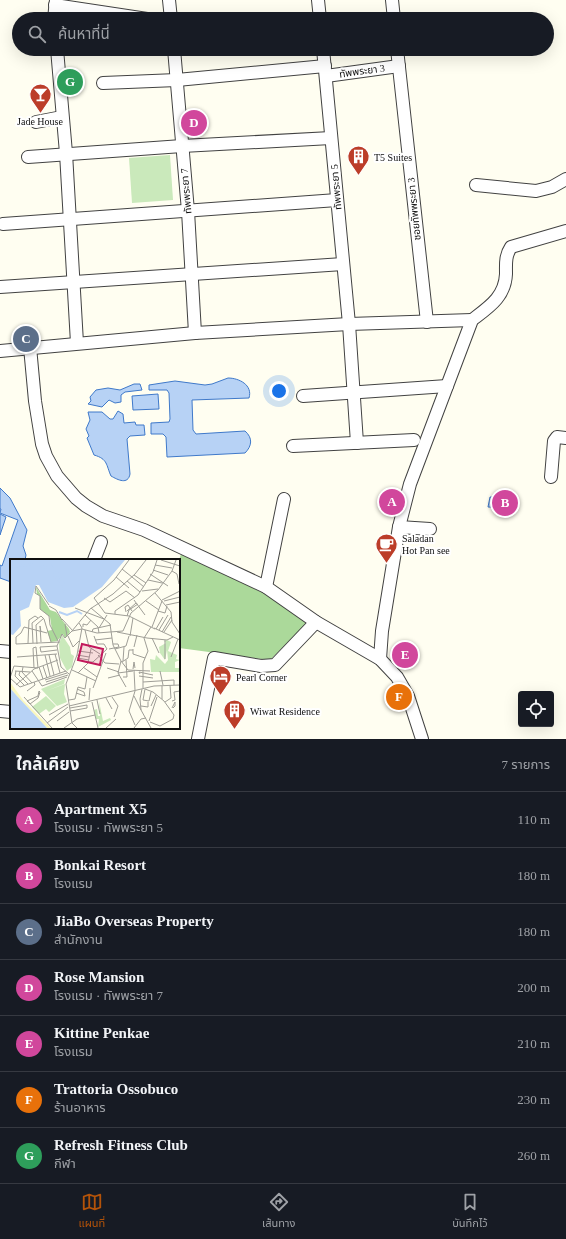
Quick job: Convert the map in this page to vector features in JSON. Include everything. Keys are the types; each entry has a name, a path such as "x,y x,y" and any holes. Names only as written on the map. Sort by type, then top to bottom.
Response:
{"street":[{"path":"169,0 170,12"},
{"path":"318,0 319,12"},
{"path":"392,0 393,12"},
{"path":"55,3 107,12"},
{"path":"58,56 66,153 77,343"},
{"name":"ทัพพระยา 7","path":"175,56 188,211 195,333"},
{"name":"ทัพพระยา 5","path":"324,56 343,264 356,443"},
{"name":"ซอยทัพพระยา 3","path":"398,56 426,322"},
{"name":"ทัพพระยา 3","path":"103,83 177,80 399,66"},
{"path":"36,122 62,117"},
{"path":"28,157 66,153 331,138"},
{"path":"476,185 536,191 552,187 566,179"},
{"path":"2,224 337,200"},
{"path":"380,659 382,631 399,527 410,484 472,320 493,304 501,294 506,277 506,254 511,247 566,231"},
{"path":"0,287 343,264"},
{"path":"0,351 30,347 195,333 348,324 472,320"},
{"path":"30,347 35,401 42,444 52,467 63,484 76,498 103,516 144,530 266,587 316,622 380,659 397,677 408,696 422,739"},
{"path":"303,396 447,386"},
{"path":"551,477 554,441 557,437 566,438"},
{"path":"293,446 414,440"},
{"path":"266,587 284,499"},
{"path":"399,527 430,530"},
{"path":"94,559 101,542"},
{"path":"198,739 214,658 261,666 274,665 316,622"},
{"path":"0,651 10,652"},
{"path":"0,711 10,712"}],"green space":[{"path":"170,155 173,200 132,203 129,158"},
{"path":"181,554 274,598 307,623 270,660 180,648 179,559"}],"water":[{"path":"228,378 236,379 244,383 249,389 249,398 192,400 193,430 196,434 245,431 251,442 245,453 167,457 166,437 163,434 151,434 151,423 169,422 169,393 167,390 149,390 149,385 175,381 205,385"},
{"path":"134,384 140,384 142,390 125,392 121,395 121,402 115,403 109,400 102,407 88,404 91,401 90,397 96,390 108,388 120,390"},
{"path":"158,394 159,409 133,410 132,396"},
{"path":"118,411 123,414 124,423 135,422 136,425 144,425 145,435 130,436 127,439 130,474 125,481 111,476 102,458 94,455 87,438 89,436 86,429 90,420 88,412 102,412 110,419 113,419"},
{"path":"0,488 10,498 27,530 23,546 26,555 25,559 10,559 10,582 0,578 0,565 2,566 18,520 0,513"},
{"path":"490,497 509,498 509,508 488,507"},
{"path":"0,514 6,517 0,535"}],"place":[{"name":"Refresh Fitness Club","path":"70,82"},
{"name":"Jade House","path":"40,114"},
{"name":"Rose Mansion","path":"194,123"},
{"name":"T5 Suites","path":"359,176"},
{"name":"JiaBo Overseas Property","path":"26,339"},
{"name":"Apartment X5","path":"392,502"},
{"name":"Bonkai Resort","path":"505,503"},
{"name":"Saladan Hot Pan see","path":"387,564"},
{"name":"Kittine Penkae","path":"405,655"},
{"name":"Pearl Corner","path":"220,696"},
{"name":"Trattoria Ossobuco","path":"399,697"},
{"name":"Wiwat Residence","path":"235,730"}]}
